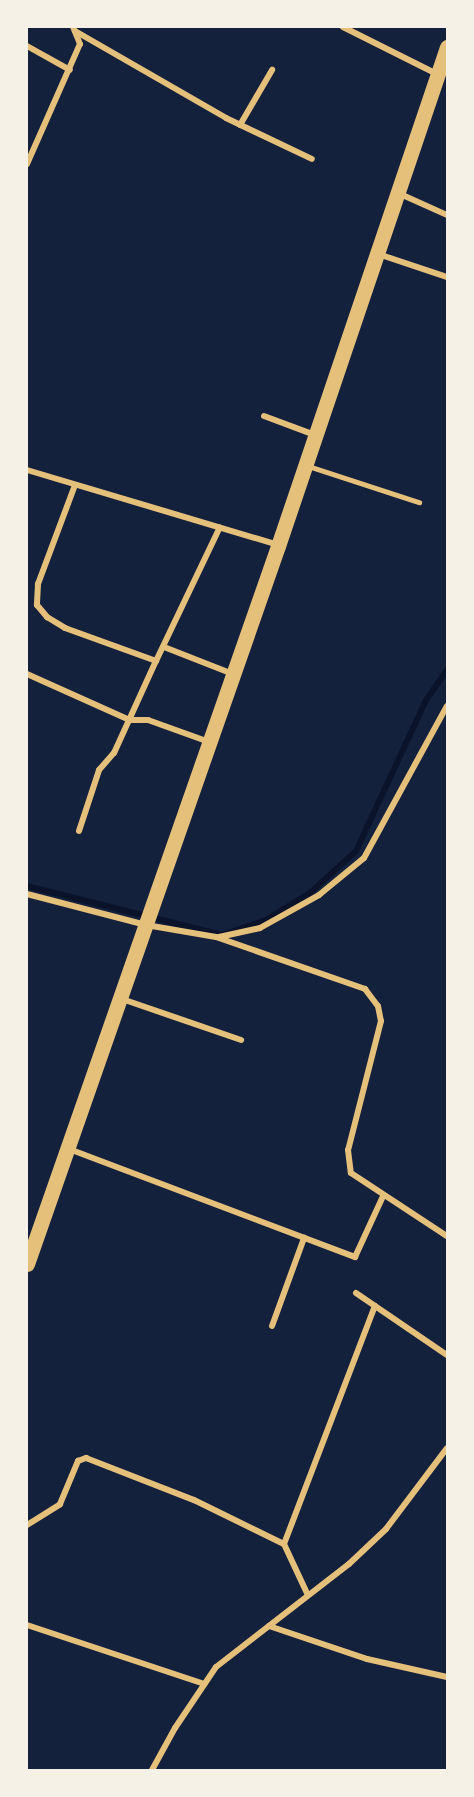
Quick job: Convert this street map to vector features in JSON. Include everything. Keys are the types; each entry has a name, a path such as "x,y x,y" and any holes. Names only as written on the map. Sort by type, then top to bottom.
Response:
{"main road":[{"path":"27,1264 234,674 447,47"}],"street":[{"path":"343,27 438,75"},
{"path":"27,164 80,44 74,29"},
{"path":"74,29 240,125 312,159"},
{"path":"27,46 70,70"},
{"path":"240,125 272,70"},
{"path":"398,193 447,216"},
{"path":"377,254 447,277"},
{"path":"264,416 315,436"},
{"path":"27,470 278,546"},
{"path":"75,485 38,584 37,605 47,617 65,628 156,661"},
{"path":"79,831 99,770 114,753 220,527"},
{"path":"164,647 234,674"},
{"path":"27,674 130,720 148,720 210,742"},
{"path":"216,937 260,928 319,895 364,858 447,706"},
{"path":"27,894 147,924 216,937 365,989 378,1006 381,1021 348,1161 351,1173 447,1236"},
{"path":"121,998 241,1041"},
{"path":"67,1149 357,1257 383,1196"},
{"path":"272,1326 304,1238"},
{"path":"356,1293 447,1355"},
{"path":"284,1544 375,1306"},
{"path":"152,1770 204,1684 227,1656 269,1626 307,1593 349,1564 386,1529 447,1448"},
{"path":"27,1525 60,1504 78,1461 83,1458 194,1500 284,1544 307,1593"},
{"path":"27,1625 204,1684"},
{"path":"269,1626 367,1659 447,1677"}],"lane":[{"path":"306,465 418,502"}],"waterway":[{"path":"27,886 222,935 266,920 311,892 356,851 426,700 447,670"}]}
